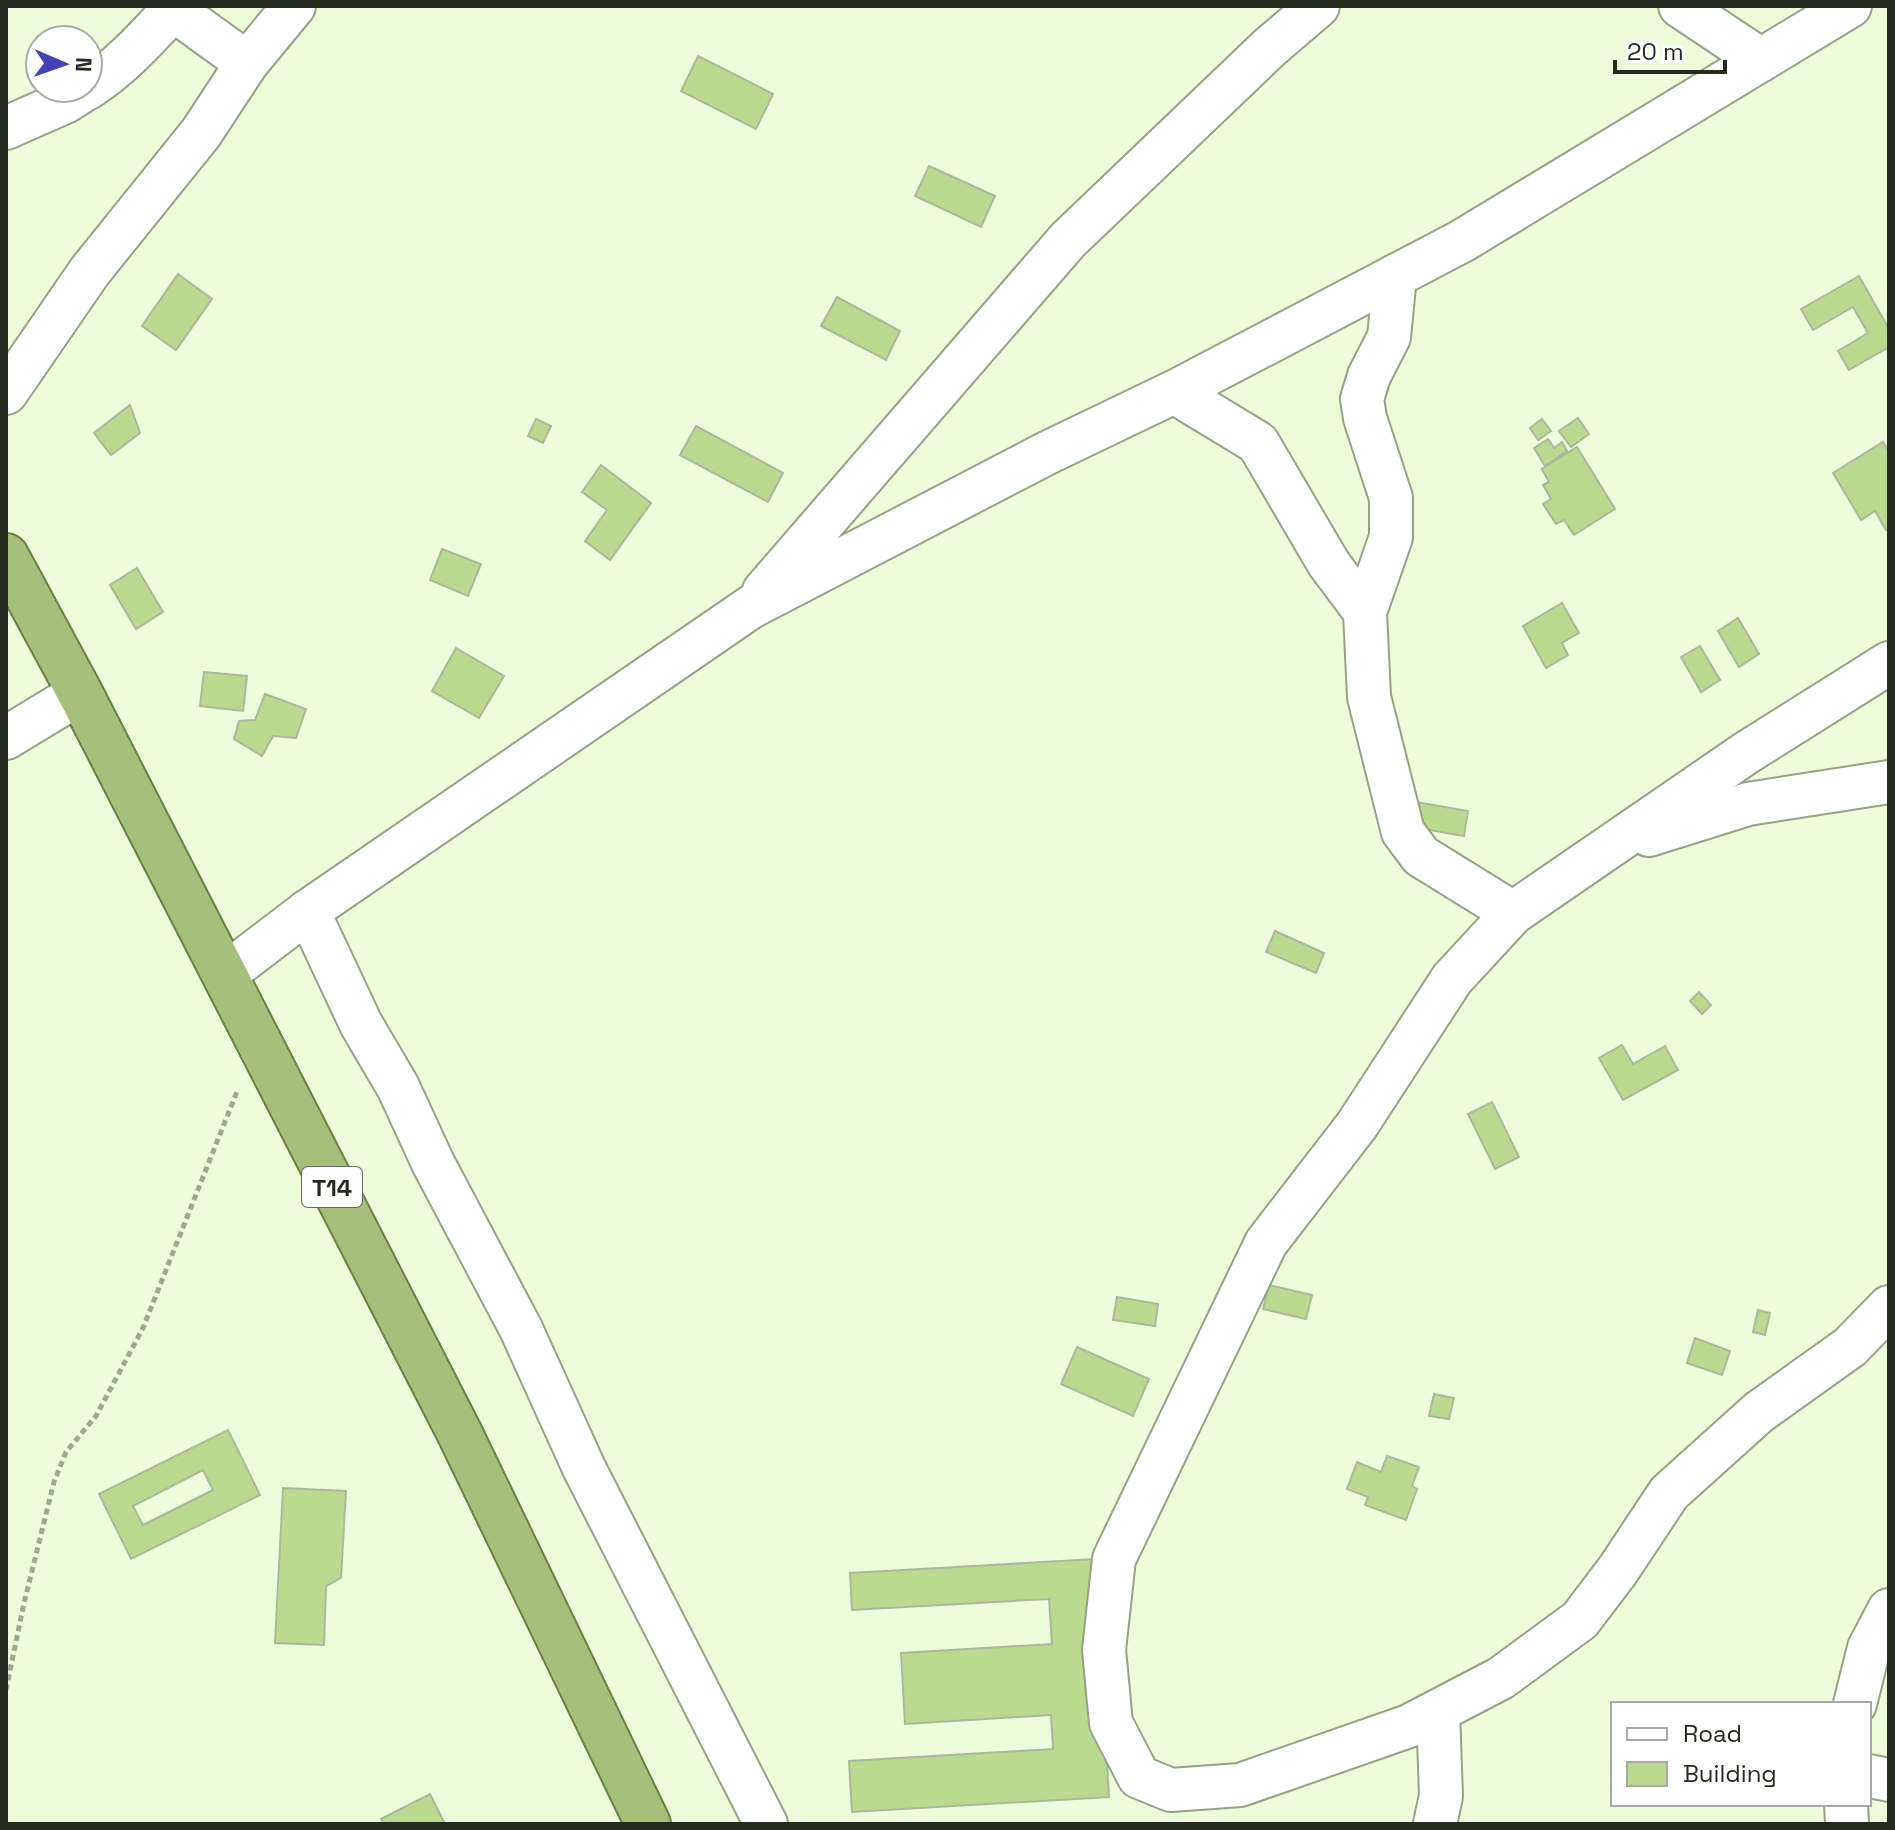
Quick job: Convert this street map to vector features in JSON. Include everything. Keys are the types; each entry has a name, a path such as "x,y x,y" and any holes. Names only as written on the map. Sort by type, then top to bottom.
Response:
{"highway":[{"name":"T14","path":"6,556 80,693 460,1434 648,1824"}],"street":[{"path":"6,393 90,271 201,133 247,63 294,6"},
{"path":"751,607 1068,240 1270,47 1318,6"},
{"path":"1680,6 1761,60"},
{"path":"224,975 308,911 751,607 1047,453 1174,392 1462,241 1850,6"},
{"path":"104,78 167,16 182,16 247,63"},
{"path":"6,128 60,104"},
{"path":"1395,276 1389,337 1369,376 1362,399 1365,418 1391,498 1391,537 1365,612 1369,697 1403,832 1421,856 1513,913"},
{"path":"1174,392 1258,443 1329,564 1365,612"},
{"path":"1889,663 1746,753 1513,913 1452,979 1357,1125 1266,1243 1114,1559 1104,1650 1111,1723 1139,1777 1171,1790 1240,1785 1409,1726 1501,1678 1580,1620 1618,1570 1669,1493 1759,1412 1850,1347 1889,1307"},
{"path":"6,738 80,693"},
{"path":"1609,847 1748,804 1889,782"},
{"path":"308,911 361,1024 398,1087 433,1163 521,1329 584,1468 766,1824"},
{"path":"1856,1702 1869,1648 1889,1610"},
{"path":"1435,1824 1441,1796 1438,1711"}],"path":[{"path":"6,1690 54,1482 66,1452 96,1416 143,1328 207,1172 256,1039"}],"building":[{"path":"698,56 773,94 756,129 681,91"},
{"path":"929,166 995,196 981,227 915,196"},
{"path":"178,274 212,299 176,350 142,326"},
{"path":"1859,276 1889,329 1889,347 1849,370 1838,351 1868,333 1853,307 1813,330 1801,309"},
{"path":"837,297 900,331 886,360 821,326"},
{"path":"130,405 140,433 111,455 94,433"},
{"path":"1578,418 1589,434 1571,447 1559,431"},
{"path":"536,419 551,426 543,443 528,436"},
{"path":"1542,419 1551,431 1538,440 1530,428"},
{"path":"696,426 783,473 768,502 680,455"},
{"path":"1548,439 1554,448 1562,442 1567,451 1545,466 1534,448"},
{"path":"1883,442 1889,452 1889,528 1886,530 1875,511 1861,520 1833,473"},
{"path":"1577,447 1615,509 1574,535 1564,520 1556,524 1543,504 1551,499 1543,485 1549,482 1542,469"},
{"path":"601,465 651,503 610,560 585,541 607,510 582,492"},
{"path":"442,549 481,564 468,596 430,580"},
{"path":"137,568 163,612 136,629 110,585"},
{"path":"1562,603 1579,633 1562,643 1568,655 1546,668 1523,626"},
{"path":"1738,618 1759,654 1739,667 1718,631"},
{"path":"1700,646 1720,680 1701,692 1681,657"},
{"path":"456,648 504,676 479,718 432,691"},
{"path":"204,672 247,676 243,711 200,706"},
{"path":"265,694 306,709 296,738 273,736 262,756 234,739 239,721 255,720"},
{"path":"1416,802 1468,811 1464,836 1412,827"},
{"path":"1275,931 1324,953 1316,973 1266,952"},
{"path":"1699,992 1711,1005 1702,1014 1690,1001"},
{"path":"1622,1045 1633,1064 1665,1046 1678,1070 1623,1100 1599,1058"},
{"path":"1492,1102 1519,1157 1495,1169 1468,1114"},
{"path":"1269,1285 1312,1295 1306,1319 1263,1309"},
{"path":"1117,1297 1158,1304 1155,1326 1113,1320"},
{"path":"1758,1310 1770,1313 1765,1335 1753,1332"},
{"path":"1695,1338 1730,1351 1722,1375 1687,1363"},
{"path":"1077,1347 1149,1379 1133,1416 1061,1384"},
{"path":"1434,1394 1454,1398 1449,1419 1429,1416"},
{"path":"228,1430 260,1495 131,1559 99,1494","holes":["203,1470 213,1490 143,1525 133,1506"]},
{"path":"1387,1456 1419,1467 1412,1486 1417,1489 1406,1520 1365,1505 1368,1497 1347,1489 1357,1462 1381,1472"},
{"path":"283,1488 346,1491 341,1578 326,1586 324,1645 275,1643"},
{"path":"1095,1559 1109,1797 852,1812 849,1761 1053,1749 1051,1715 905,1724 901,1653 1052,1644 1049,1599 852,1610 850,1573"},
{"path":"430,1794 445,1824 384,1824 381,1819"}]}
